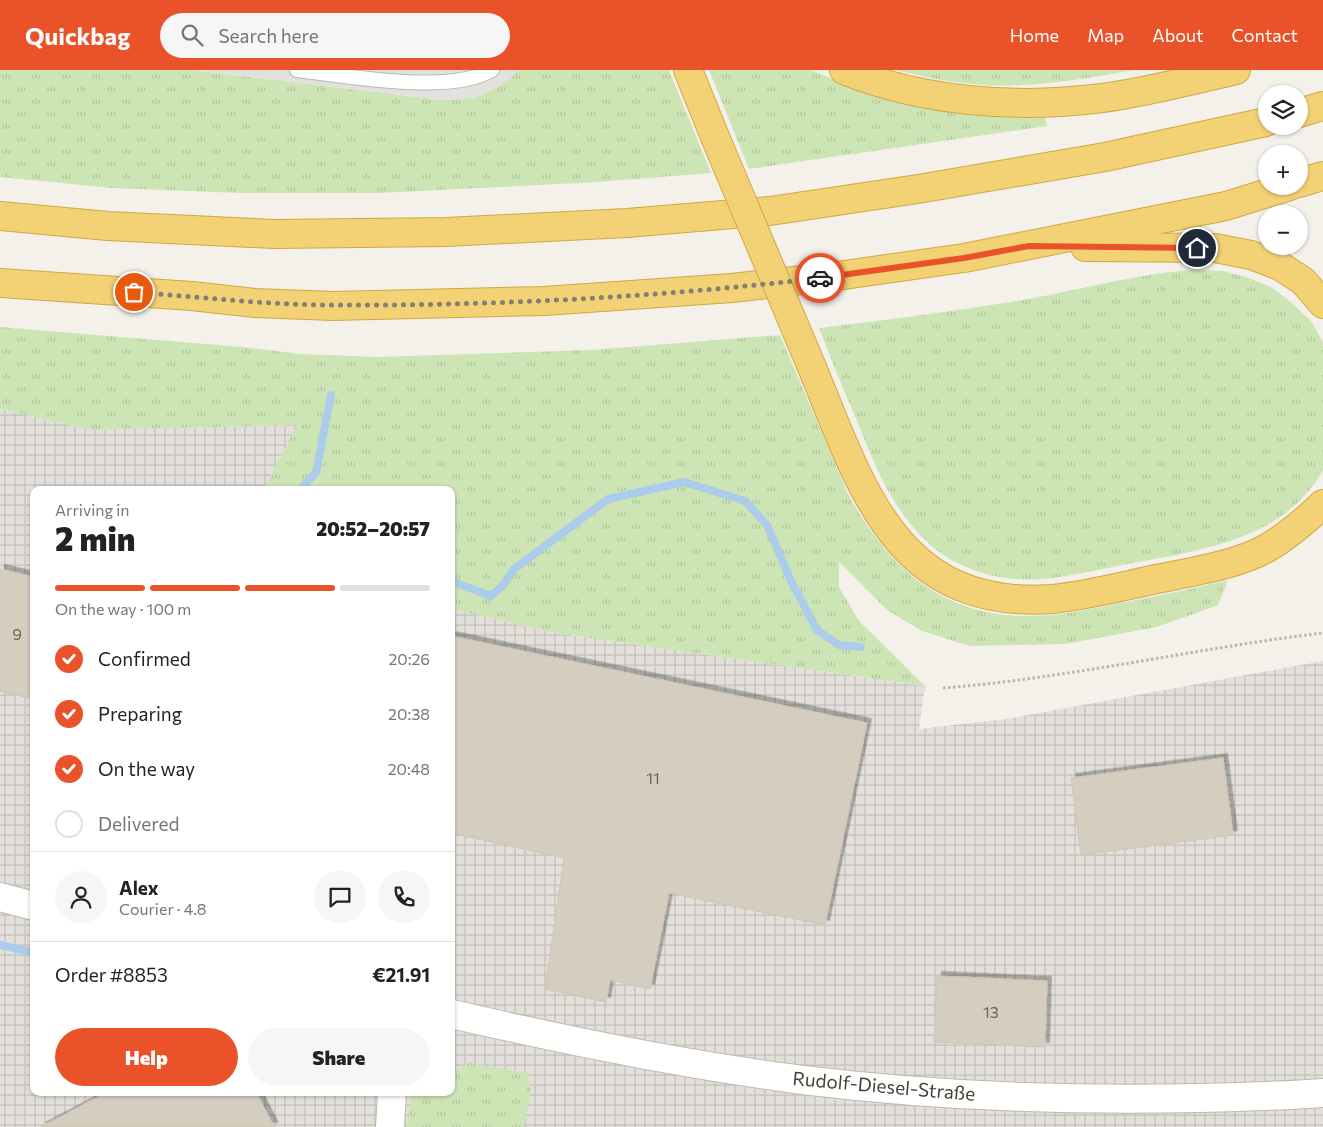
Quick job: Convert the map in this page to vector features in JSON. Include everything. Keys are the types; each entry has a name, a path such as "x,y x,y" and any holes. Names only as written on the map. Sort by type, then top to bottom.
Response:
{"highway":[{"path":"688,70 859,480 883,521 923,566 952,583 982,594 1019,599 1050,599 1088,594 1230,563 1266,549 1304,523 1323,504"},
{"path":"844,70 886,84 943,96 1004,102 1038,102 1103,98 1236,70"},
{"path":"1308,110 1323,106"},
{"path":"0,216 108,226 274,234 446,232 627,223 770,211 918,189 1105,157 1258,124"},
{"path":"1308,180 1323,176"},
{"path":"0,283 192,296 255,303 324,305 544,301 732,288 964,258 1226,206 1261,195"},
{"path":"1029,246 1215,248 1251,255 1280,266 1303,282 1323,304"}],"street":[{"path":"0,897 30,905"},
{"name":"Rudolf-Diesel-Straße","path":"455,1016 684,1062 804,1080 920,1091 1033,1098 1145,1099 1323,1093"},
{"path":"390,1127 392,1096"}],"lane":[{"path":"297,70 404,82 462,80 482,76 492,70"},
{"path":"396,70 404,82"}],"path":[{"path":"943,688 998,684 1192,651 1323,633"}],"shaded area":[{"path":"190,70 519,70 509,80 486,93 473,98 442,100"},
{"path":"0,409 91,430 298,425 265,486 30,486 30,1096 455,1096 455,610 556,633 925,686 919,729 1006,719 1323,661 1323,1127 0,1127"}],"green space":[{"path":"0,70 190,70 454,100 475,97 493,90 519,70 669,70 711,173 598,182 380,193 240,193 112,188 0,177"},
{"path":"709,70 811,70 852,87 924,107 960,113 1009,116 1045,115 1047,126 749,169"},
{"path":"896,70 1134,70 1058,82 1001,86 949,81"},
{"path":"1192,270 1224,271 1271,287 1311,321 1323,342 1323,470 1306,494 1285,513 1261,528 1235,539 1207,548 1055,578 1028,580 990,575 955,562 925,540 903,515 878,472 819,328 998,304 1128,279"},
{"path":"0,327 243,347 301,354 377,357 591,350 780,335 848,494 861,516 875,536 906,571 924,585 945,597 967,607 992,613 1040,616 1089,609 1228,580 1218,605 1157,627 1065,644 970,646 922,631 887,610 839,562 839,587 859,621 925,686 556,633 455,610 455,486 265,486 297,425 91,430 0,409"},
{"path":"469,1063 527,1073 531,1089 524,1127 407,1127 411,1096 455,1096 455,1072"}],"building":[{"path":"0,569 30,576 30,698 0,691"},
{"path":"455,637 867,723 825,925 669,893 650,989 610,980 606,1002 545,989 564,858 455,834"},
{"path":"1223,758 1233,835 1081,855 1071,778"},
{"path":"937,976 1047,981 1045,1047 934,1042"},
{"path":"99,1096 258,1096 274,1127 41,1127"}],"waterway":[{"path":"304,486 316,472 331,395"},
{"path":"455,582 491,596 504,584 514,569 608,499 684,482 745,501 767,525 791,581 817,630 839,645 861,647"},
{"path":"0,945 30,952"}],"way so far":[{"path":"134,292 255,303 333,306 544,301 732,288 820,278"}],"route":[{"path":"820,278 964,258 1029,246 1197,248"}]}
